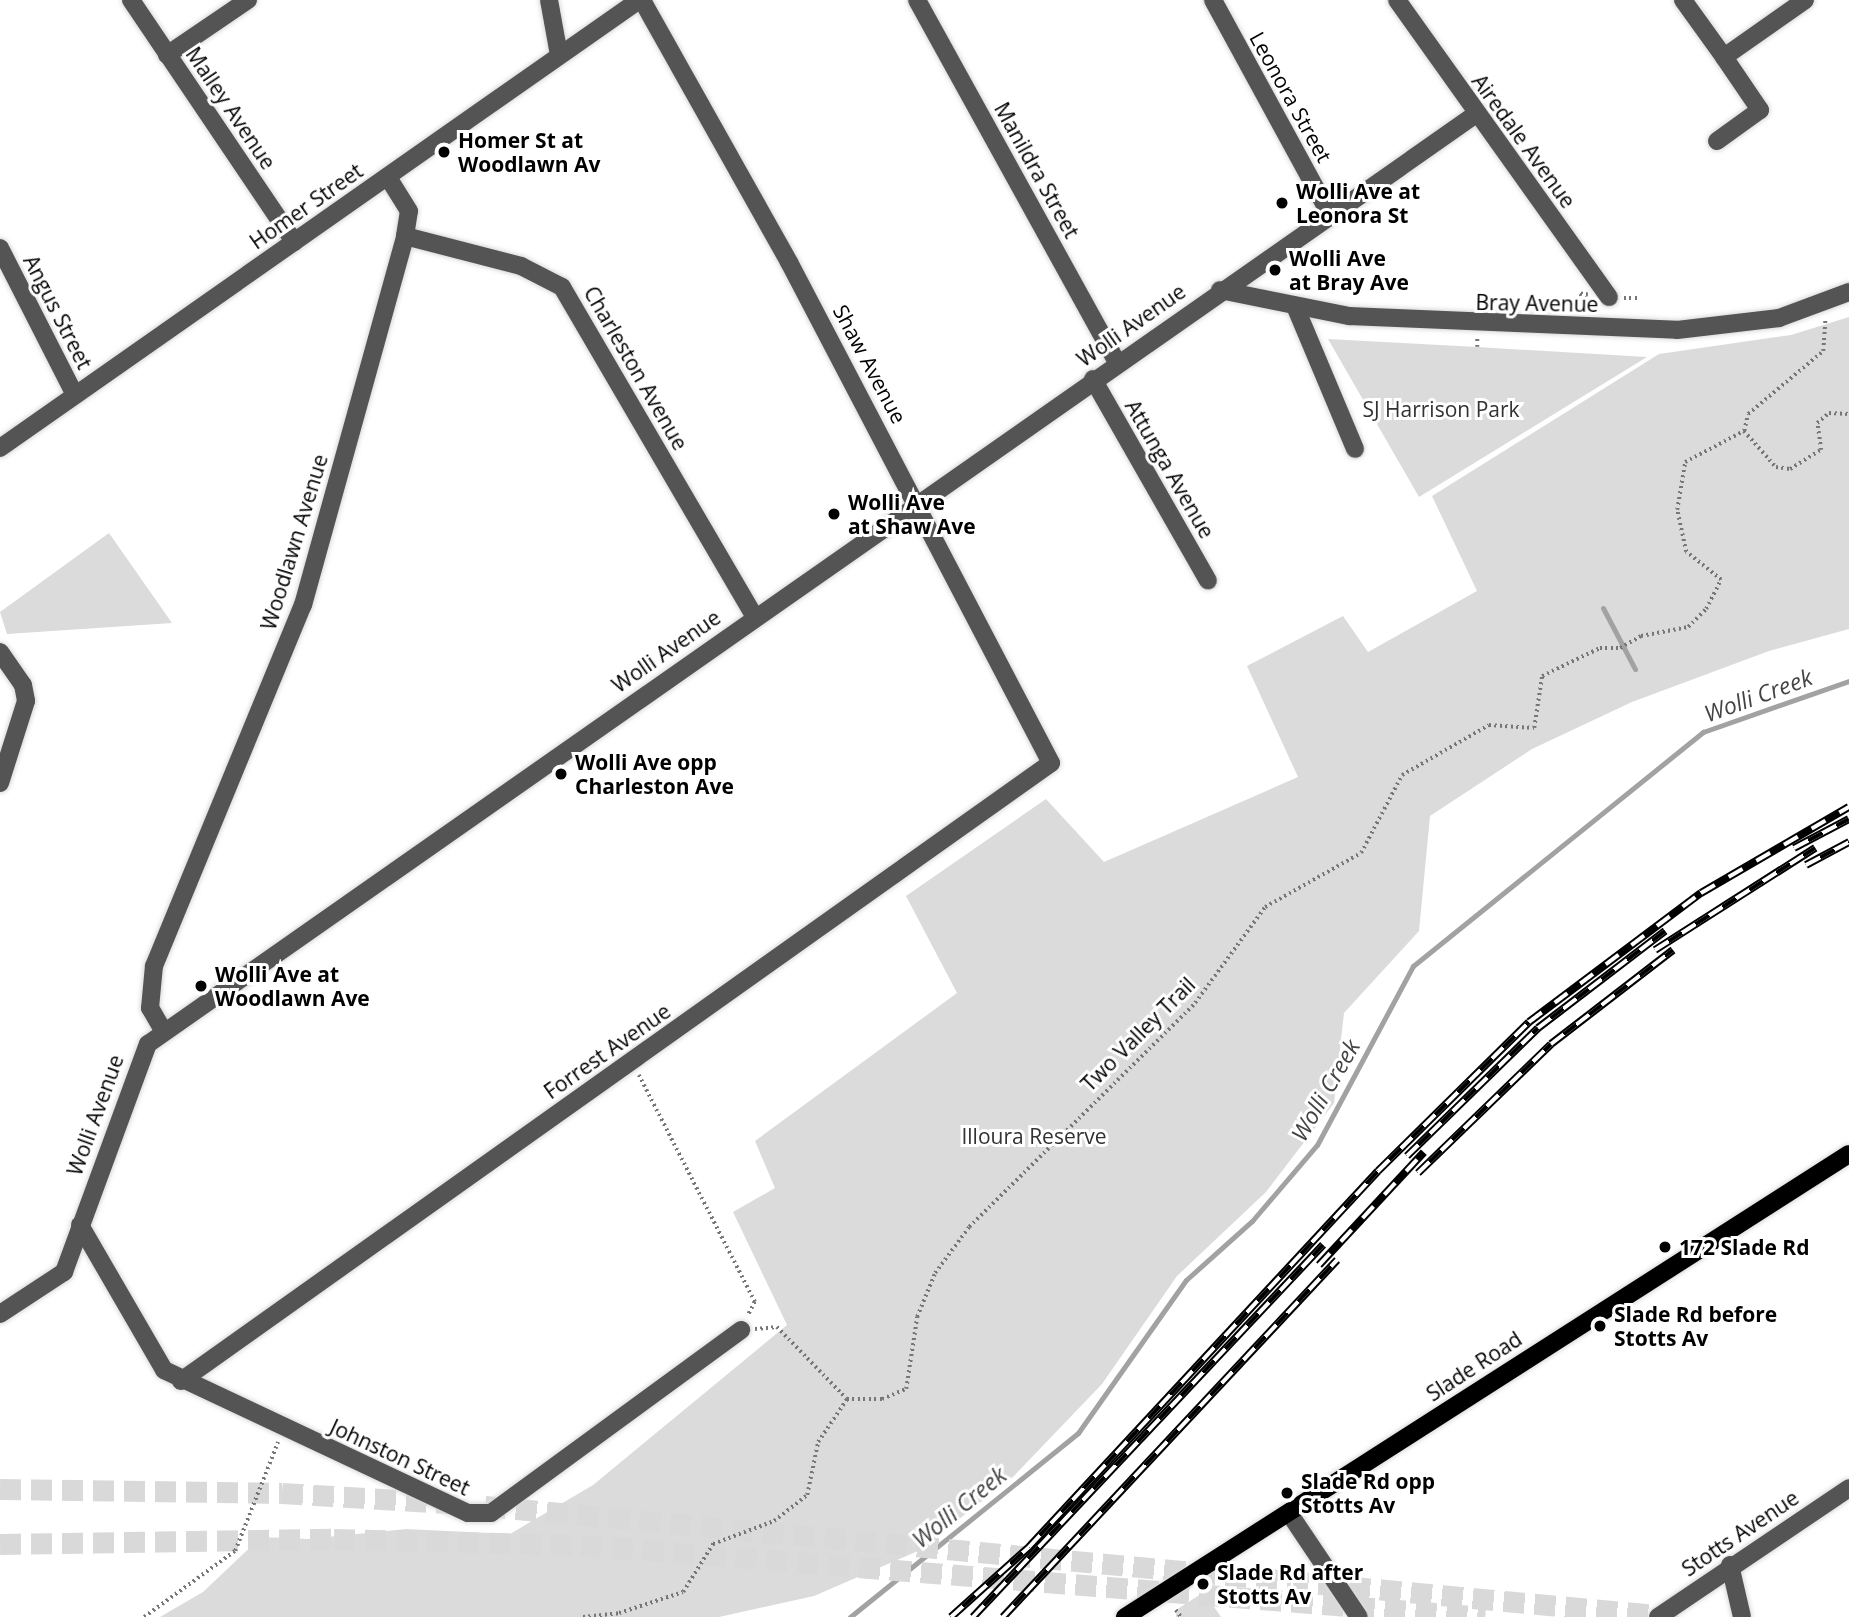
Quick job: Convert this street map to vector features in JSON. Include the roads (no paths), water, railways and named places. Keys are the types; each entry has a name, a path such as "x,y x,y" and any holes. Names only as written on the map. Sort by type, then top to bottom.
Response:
{"main road":[{"name":"Slade Road","path":"1125,1617 1849,1154"}],"street":[{"name":"Malley Avenue","path":"131,0 294,242"},
{"path":"167,55 248,0"},
{"path":"549,0 559,55"},
{"name":"Homer Street","path":"0,448 640,0"},
{"name":"Shaw Avenue","path":"640,0 918,502 1052,754"},
{"name":"Manildra Street","path":"917,0 1117,363"},
{"name":"Leonora Street","path":"1213,0 1330,215"},
{"path":"1683,0 1760,110 1717,141"},
{"path":"1724,57 1804,0"},
{"name":"Airedale Avenue","path":"1401,6 1476,114 1618,297"},
{"name":"Wolli Avenue","path":"0,1314 56,1280 80,1225 142,1052 164,1032 754,616 1476,114"},
{"name":"Woodlawn Avenue","path":"164,1032 150,1009 154,966 303,605 405,236 409,211 388,177"},
{"name":"Charleston Avenue","path":"405,236 521,266 562,286 754,616"},
{"name":"Angus Street","path":"0,248 75,396"},
{"name":"Bray Avenue","path":"1220,290 1295,306 1469,325 1710,330 1779,318 1849,292"},
{"path":"1295,306 1355,449"},
{"name":"Attunga Avenue","path":"1093,379 1208,581"},
{"path":"0,652 23,685 26,701 0,783"},
{"name":"Forrest Avenue","path":"181,1381 1051,763 1052,754"},
{"name":"Johnston Street","path":"80,1225 164,1370 181,1381 468,1513 491,1513 741,1330"},
{"name":"Stotts Avenue","path":"1658,1617 1730,1565 1849,1488"},
{"path":"1289,1513 1359,1617"},
{"path":"1730,1565 1742,1617"}],"waterway":[{"path":"1603,608 1635,669"},
{"name":"Wolli Creek","path":"850,1617 1078,1433 1186,1280 1252,1221 1317,1145 1413,966 1703,732 1849,681"}],"tunnel":[{"path":"0,1489 282,1493 449,1503"},
{"path":"485,1506 1678,1617"},
{"path":"0,1544 334,1539 581,1545 1485,1617"}],"railway":[{"path":"951,1617 1029,1547 1378,1171 1529,1022 1701,893 1849,807"},
{"path":"1794,848 1849,819"},
{"path":"1806,865 1849,842"},
{"path":"1655,950 1815,848"},
{"path":"1407,1156 1538,1028 1665,931"},
{"path":"1418,1173 1551,1044 1673,950"},
{"path":"1319,1265 1424,1152"},
{"path":"973,1617 1323,1245"},
{"path":"1003,1617 1337,1260"}],"place":[{"name":"Homer St at Woodlawn Av","path":"444,152"},
{"name":"Wolli Ave at Leonora St","path":"1282,203"},
{"name":"Wolli Ave at Bray Ave","path":"1275,270"},
{"name":"Wolli Ave at Shaw Ave","path":"834,514"},
{"name":"Wolli Ave opp Charleston Ave","path":"561,774"},
{"name":"Wolli Ave at Woodlawn Ave","path":"201,986"},
{"name":"172 Slade Rd","path":"1665,1247"},
{"name":"Slade Rd before Stotts Av","path":"1600,1326"},
{"name":"Slade Rd opp Stotts Av","path":"1287,1493"},
{"name":"Slade Rd after Stotts Av","path":"1203,1584"}],"park label":[{"name":"SJ Harrison Park","path":"1441,409"},
{"name":"Illoura Reserve","path":"1034,1136"}]}
